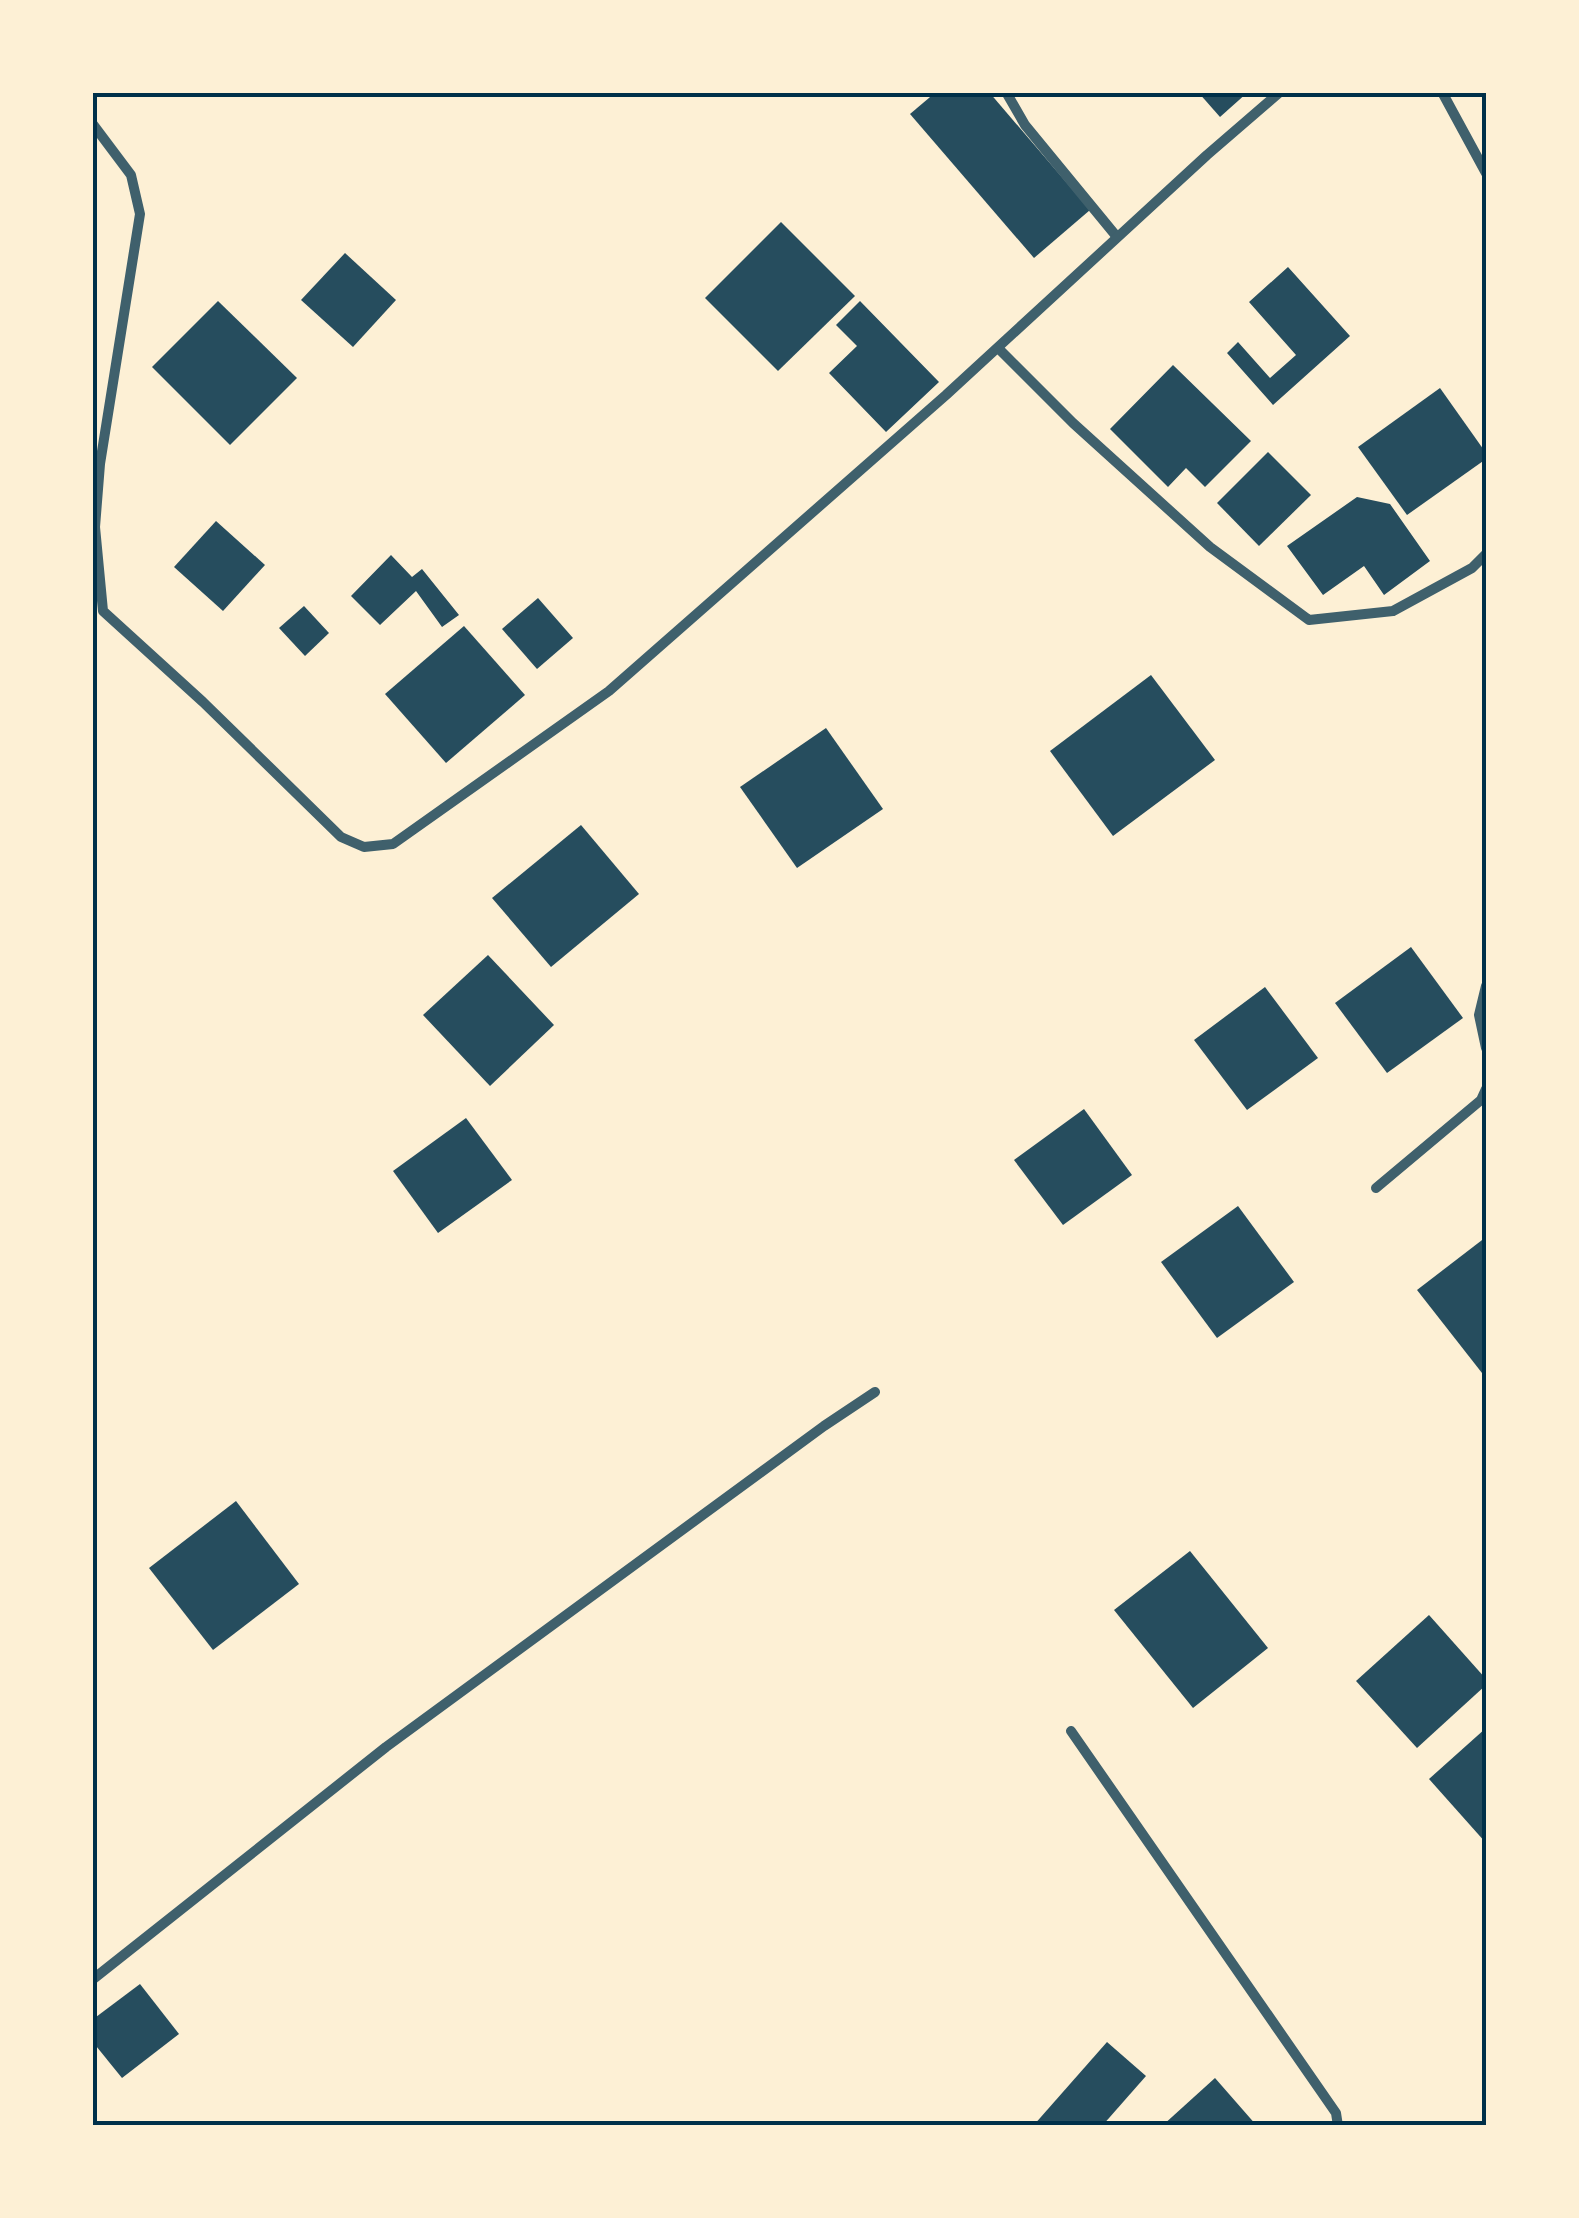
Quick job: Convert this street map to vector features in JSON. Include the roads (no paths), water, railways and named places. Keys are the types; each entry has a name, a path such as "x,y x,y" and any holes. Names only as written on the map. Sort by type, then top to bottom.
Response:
{"street":[{"path":"1006,92 1025,125 1117,237"},
{"path":"92,123 130,175 140,214 100,464 95,527 103,611 341,837 364,847 393,844 609,690 998,348 1280,92"},
{"path":"1442,92 1486,173"},
{"path":"998,348 1073,423 1210,547 1309,620 1393,611 1472,568 1486,554"},
{"path":"92,618 103,611"},
{"path":"1486,986 1479,1015 1486,1048"},
{"path":"1376,1188 1481,1100 1486,1088"},
{"path":"92,1980 386,1748 824,1426 876,1392"},
{"path":"1071,1730 1336,2113 1338,2126"}]}
